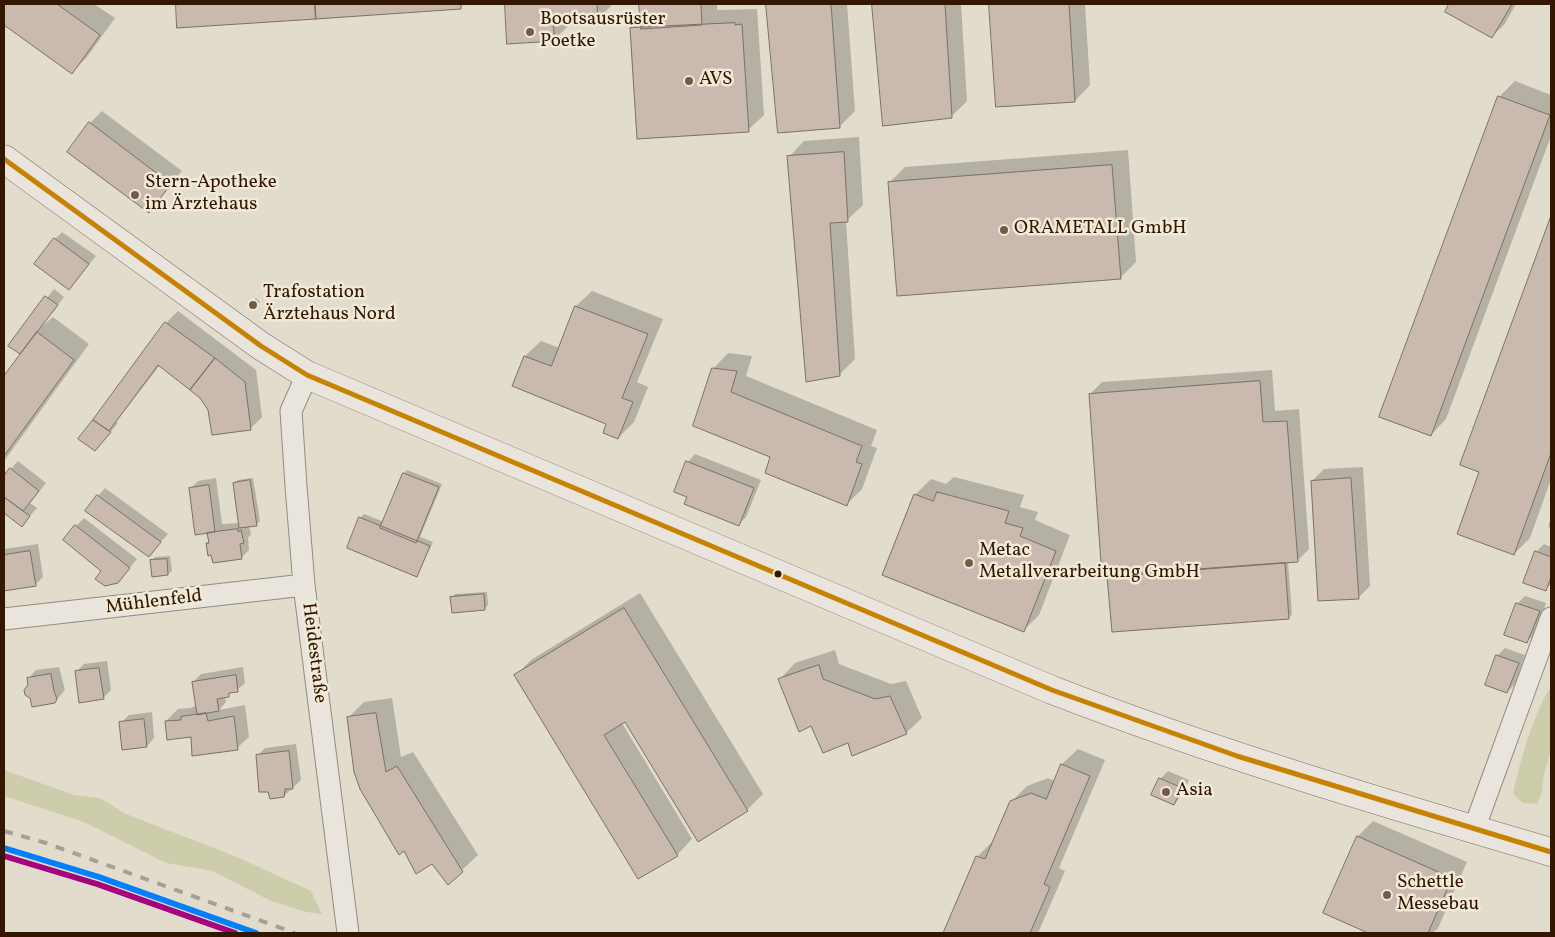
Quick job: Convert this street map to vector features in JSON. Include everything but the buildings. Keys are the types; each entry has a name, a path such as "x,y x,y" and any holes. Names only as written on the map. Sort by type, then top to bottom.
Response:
{"main road":[{"path":"4,159 260,346 307,375 1103,710 1323,784 1551,852"}],"street":[{"name":"Heidestraße","path":"307,375 291,411 304,585 348,933"},
{"name":"Mühlenfeld","path":"4,619 304,585"},
{"path":"1474,829 1551,618"}],"green space":[{"path":"1551,687 1551,751 1544,774 1542,792 1537,804 1523,803 1513,794 1533,723"},
{"path":"4,770 74,795 100,798 126,814 237,857 311,891 322,914 306,912 271,901 212,871 166,863 84,822 4,796"}],"railway":[{"path":"4,831 46,843 295,933"}],"transit line":[{"path":"4,159 261,346 307,375 1052,690 1237,756 1551,852"},
{"path":"4,848 99,877 256,933"},
{"path":"4,856 97,884 235,933"}],"place":[{"name":"Bootsausrüster Poetke","path":"530,32"},
{"name":"AVS","path":"689,81"},
{"name":"Stern-Apotheke im Ärztehaus","path":"135,195"},
{"name":"ORAMETALL GmbH","path":"1004,230"},
{"name":"Trafostation Ärztehaus Nord","path":"253,305"},
{"name":"Metac Metallverarbeitung GmbH","path":"969,563"},
{"name":"Asia","path":"1166,792"},
{"name":"Schettle Messebau","path":"1387,895"}]}
